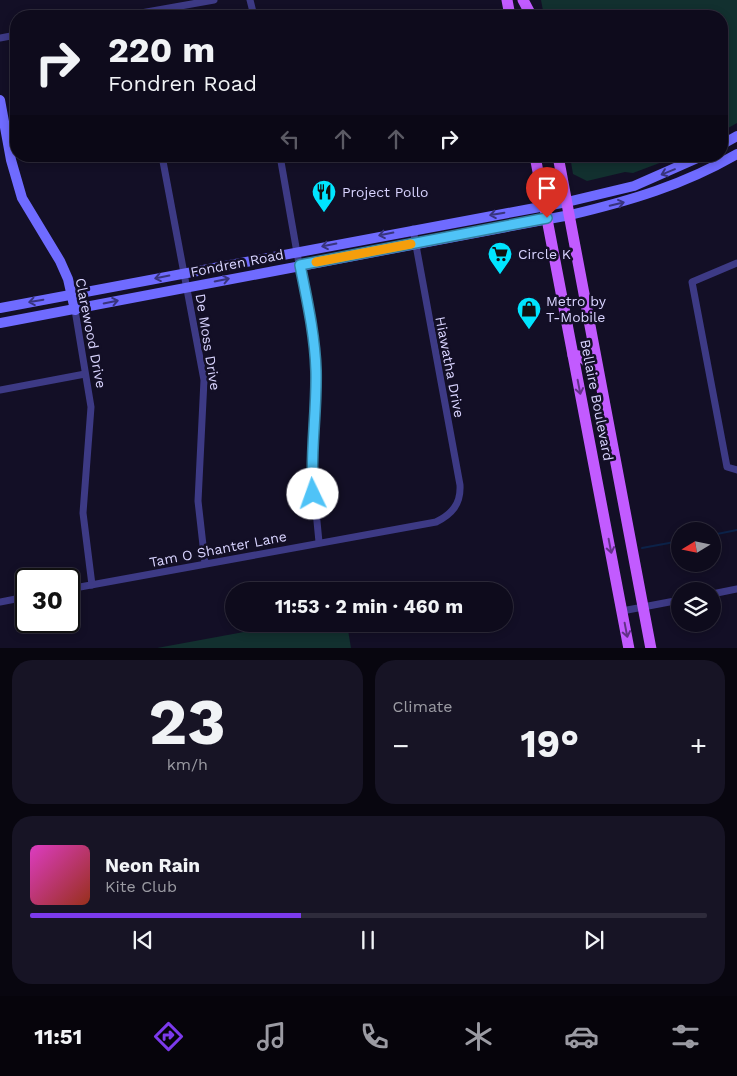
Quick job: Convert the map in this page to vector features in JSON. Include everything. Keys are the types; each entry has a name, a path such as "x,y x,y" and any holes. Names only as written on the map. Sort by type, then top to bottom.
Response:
{"main road":[{"name":"Clarewood Drive","path":"0,100 10,153"},
{"name":"Clarewood Drive","path":"12,162 22,198 60,260 72,295 74,310"},
{"name":"Bellaire Boulevard","path":"536,162 629,648"},
{"name":"Bellaire Boulevard","path":"559,162 651,648"},
{"name":"Fondren Road","path":"0,308 414,229 567,202 634,186 691,162"},
{"name":"Fondren Road","path":"0,323 570,215 634,200 692,178 722,162"},
{"path":"686,165 692,178"},
{"path":"573,354 581,356 590,366 598,399 607,416"},
{"path":"600,494 621,490"}],"street":[{"path":"161,10 214,0"},
{"name":"De Moss Drive","path":"163,162 204,380 198,501 205,563"},
{"path":"281,162 315,355 316,392 312,470 319,542"},
{"name":"Hiawatha Drive","path":"414,229 460,485 459,500 456,508"},
{"path":"737,263 692,282 727,468 737,470"},
{"name":"Clarewood Drive","path":"74,310 91,423 83,513 92,585"},
{"path":"0,390 85,374"},
{"name":"Tam O Shanter Lane","path":"80,587 436,522 456,508"},
{"path":"721,592 737,589"},
{"path":"0,602 15,600"},
{"path":"622,611 671,602"}],"green space":[{"path":"541,0 737,0 737,123 728,128 728,10 543,10"},
{"path":"571,162 662,162 633,173 625,172 587,181 573,174"},
{"path":"244,632 348,632 351,648 157,648"}],"waterway":[{"path":"721,533 737,530"},
{"path":"642,548 671,543"}],"slow traffic":[{"path":"316,262 411,244"}],"place":[{"name":"Project Pollo","path":"324,213"},
{"name":"Circle K","path":"500,275"},
{"name":"Metro by T-Mobile","path":"529,330"}],"route":[{"path":"313,494 312,470 316,372 313,334 300,265 547,218"}]}
